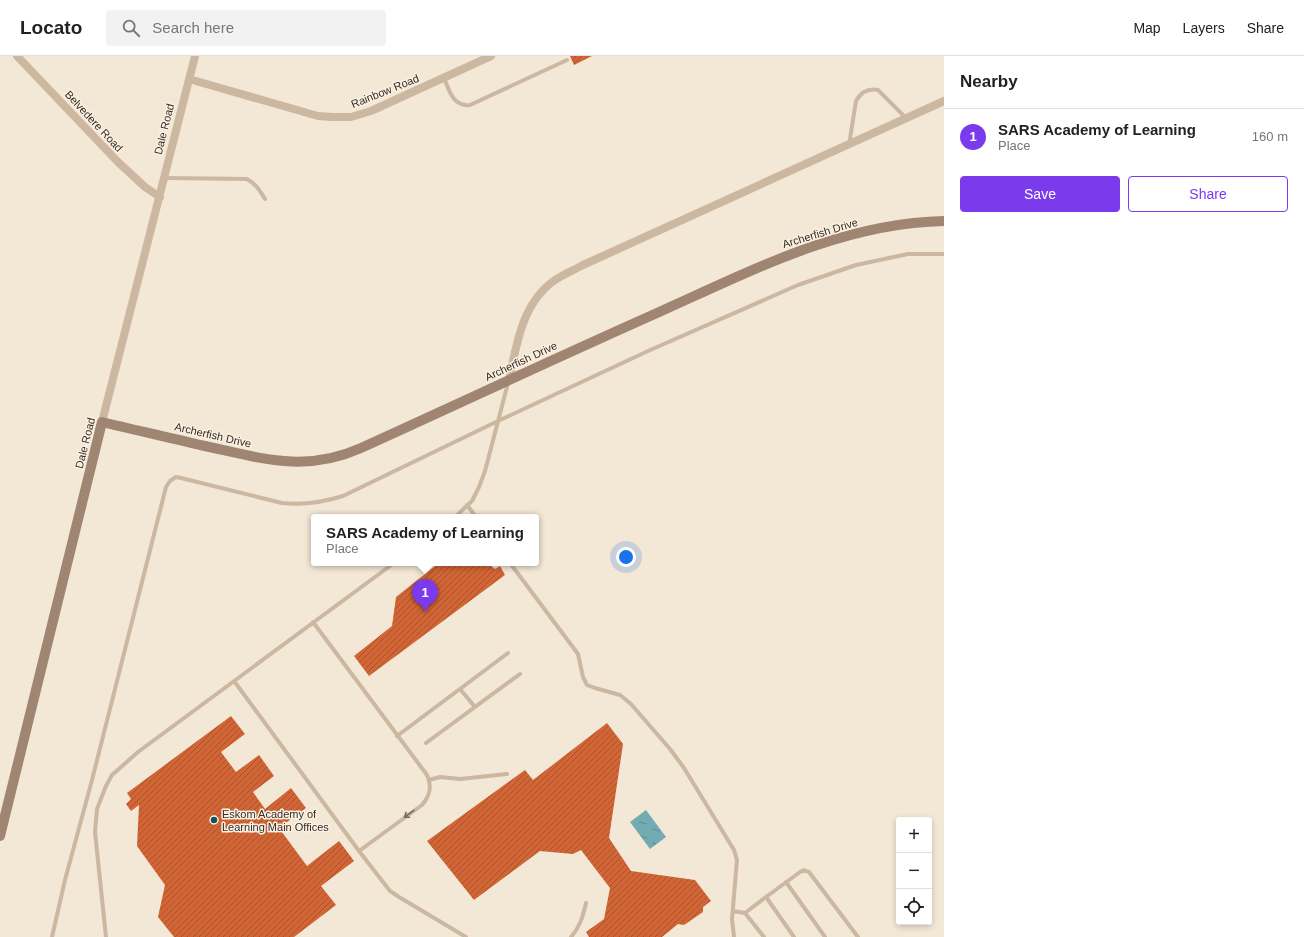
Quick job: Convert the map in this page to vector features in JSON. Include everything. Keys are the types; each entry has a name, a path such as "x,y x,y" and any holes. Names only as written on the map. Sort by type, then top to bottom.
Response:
{"street":[{"name":"Belvedere Road","path":"17,56 118,162 145,187 160,197"},
{"name":"Dale Road","path":"0,836 102,422 195,56"},
{"name":"Rainbow Road","path":"189,79 305,113 332,118 341,118 351,117 371,111 492,56"},
{"path":"509,380 522,323 536,299 554,280 589,262 944,102"},
{"name":"Archerfish Drive","path":"102,422 267,459 293,462 311,462 332,458 352,452 796,252 842,237 883,228 918,222 944,221"}],"lane":[{"path":"444,78 453,98 464,106 470,105 567,60"},
{"path":"849,145 856,101 865,91 872,89 878,90 907,119"},
{"path":"164,178 247,179 260,190 265,199"},
{"path":"52,937 65,880 166,487 170,481 176,477 290,504 334,499 648,351 798,285 856,265 908,254 944,254"},
{"path":"458,514 476,495 482,480 509,380"},
{"path":"467,506 474,514"},
{"path":"106,937 95,832 97,809 112,775 127,761 390,566"},
{"path":"512,566 578,654 583,678 587,685 614,693 624,698 670,749 684,768 736,854 732,911 734,937"},
{"path":"313,622 429,780 429,794 422,804 359,851"},
{"path":"398,736 508,653"},
{"path":"426,743 520,674"},
{"path":"234,681 359,851 394,894 466,937"},
{"path":"460,689 475,707"},
{"path":"429,780 438,777 460,779 507,774"},
{"path":"745,914 804,870 809,872 858,937"},
{"path":"786,882 825,937"},
{"path":"766,897 794,937"},
{"path":"571,937 577,929 583,916 586,903"},
{"path":"732,911 745,914 764,937"}],"water":[{"path":"646,810 666,837 650,849 630,822"}],"building":[{"path":"570,56 592,56 574,65"},
{"path":"435,566 491,566 495,569 500,566 505,575 369,676 354,656 392,626 396,597"},
{"name":"Eskom Academy of Learning Main Offices","path":"231,716 245,734 221,752 236,772 259,755 274,776 253,792 265,809 291,788 306,808 279,828 307,866 339,841 354,861 321,886 336,905 294,937 174,937 158,917 165,885 137,846 139,805 131,811 126,804 131,799 127,793"},
{"path":"607,723 623,744 609,838 631,871 695,880 711,901 703,907 703,912 684,925 678,924 662,937 589,937 586,932 604,919 610,888 581,850 573,854 540,851 474,900 427,841 525,770 533,780"}],"place":[{"name":"SARS Academy of Learning","path":"425,612"},
{"name":"Eskom Academy of Learning Main Offices","path":"214,820"}]}
